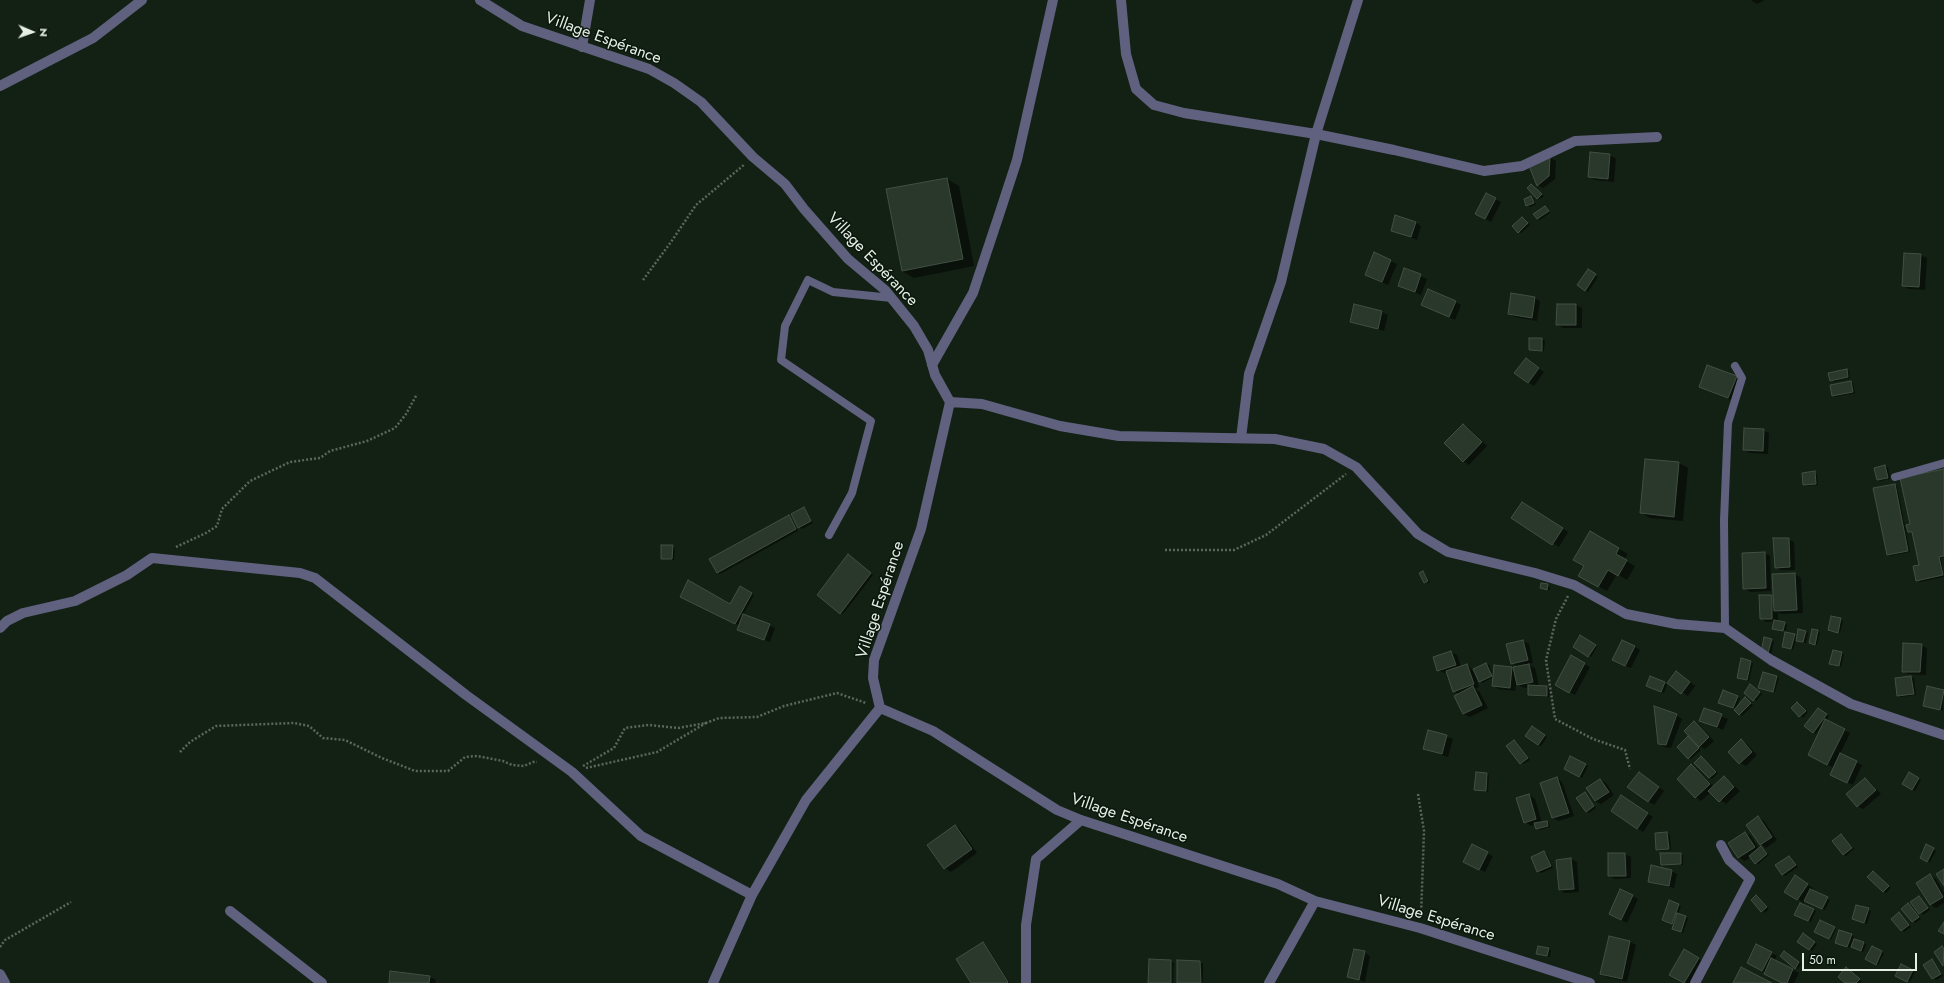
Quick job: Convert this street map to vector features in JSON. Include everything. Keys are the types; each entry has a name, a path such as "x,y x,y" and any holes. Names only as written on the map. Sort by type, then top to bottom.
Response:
{"street":[{"path":"0,86 93,38 142,0"},
{"name":"Village Espérance","path":"480,0 522,26 649,69 674,83 701,102 753,157 785,184 804,209 848,259 885,290 914,326 928,350 935,375 950,402 921,529 874,660 873,678 880,708 933,731 1057,810 1081,820 1278,884 1315,901 1420,928 1590,983"},
{"path":"582,47 590,0"},
{"path":"932,365 973,292 1000,212 1016,160 1053,0"},
{"path":"1120,0 1126,54 1136,89 1154,105 1184,113 1316,134 1484,171 1522,166 1575,141 1657,137"},
{"path":"1241,438 1249,374 1282,276 1316,134 1358,0"},
{"path":"950,402 982,404 1060,426 1118,436 1275,439 1324,450 1356,467 1418,534 1448,552 1535,573 1574,585 1626,614 1676,624 1725,628 1771,660 1851,704 1944,735"},
{"path":"0,628 7,621 22,613 75,601 127,575 152,558 300,573 315,578 466,695 572,772 641,836 752,895"},
{"path":"713,983 752,895 806,800 880,708"},
{"path":"1026,983 1026,925 1036,859 1081,820"},
{"path":"1695,983 1750,879 1729,860 1722,844"},
{"path":"1269,983 1315,901"},
{"path":"230,911 322,983"},
{"path":"0,974 6,983"}],"lane":[{"path":"829,535 852,493 871,421 781,360 785,326 808,280 833,292 892,298"},
{"path":"1725,628 1724,520 1728,422 1742,378 1735,366"},
{"path":"1895,477 1944,463"}],"path":[{"path":"643,280 672,242 696,205 753,157"},
{"path":"172,549 206,533 217,526 222,509 250,481 290,462 320,458 330,451 367,441 395,428 406,414 417,394"},
{"path":"1164,550 1234,550 1266,535 1356,467"},
{"path":"1574,585 1556,619 1546,660 1555,719 1593,739 1625,750 1630,769"},
{"path":"572,772 657,752 706,723 719,718 757,717 784,706 837,693 880,708"},
{"path":"180,752 190,742 216,726 294,723 309,726 323,738 345,740 382,758 415,771 448,771 465,757 478,756 503,761 512,765 524,766 533,762 540,763"},
{"path":"572,772 614,748 625,728 649,725 678,728 706,723"},
{"path":"1418,794 1424,830 1420,928"},
{"path":"0,947 5,940 70,902"}],"building":[{"path":"1590,152 1610,154 1608,179 1588,177"},
{"path":"1550,157 1549,176 1537,186 1529,166"},
{"path":"947,178 963,259 902,271 886,189"},
{"path":"1531,184 1542,194 1537,199 1527,188"},
{"path":"1486,193 1496,198 1485,219 1475,214"},
{"path":"1531,196 1534,203 1526,206 1524,199"},
{"path":"1545,206 1549,211 1537,219 1533,214"},
{"path":"1395,215 1416,222 1411,237 1391,231"},
{"path":"1522,217 1528,223 1518,233 1512,226"},
{"path":"1374,252 1391,260 1382,282 1365,275"},
{"path":"1904,253 1921,254 1919,287 1902,286"},
{"path":"1404,268 1421,274 1415,292 1398,286"},
{"path":"1588,269 1596,274 1585,291 1577,285"},
{"path":"1428,289 1456,301 1449,317 1421,305"},
{"path":"1511,293 1535,297 1532,318 1508,314"},
{"path":"1354,304 1382,311 1378,329 1350,322"},
{"path":"1557,304 1576,304 1576,325 1556,325"},
{"path":"1529,338 1542,338 1542,351 1529,350"},
{"path":"1526,358 1539,368 1528,383 1514,373"},
{"path":"1707,365 1737,376 1728,398 1699,387"},
{"path":"1847,369 1848,377 1830,381 1828,373"},
{"path":"1851,381 1853,392 1832,396 1830,385"},
{"path":"1463,424 1482,442 1463,462 1444,443"},
{"path":"1744,428 1764,429 1763,451 1743,450"},
{"path":"1645,459 1679,462 1674,517 1640,513"},
{"path":"1885,465 1888,478 1877,480 1874,468"},
{"path":"1944,469 1944,556 1939,557 1943,575 1916,581 1913,566 1919,565 1912,532 1908,532 1906,525 1910,524 1900,478"},
{"path":"1815,471 1816,484 1803,485 1802,473"},
{"path":"1895,484 1908,551 1887,555 1873,488"},
{"path":"1522,502 1563,528 1552,545 1511,518"},
{"path":"804,507 811,521 798,528 791,514"},
{"path":"789,515 796,529 717,573 709,559"},
{"path":"1590,531 1619,548 1616,554 1627,560 1618,576 1608,570 1598,587 1578,576 1584,566 1573,560"},
{"path":"1773,538 1789,538 1790,567 1775,568"},
{"path":"661,545 673,545 672,559 661,559"},
{"path":"1765,552 1766,588 1743,589 1742,553"},
{"path":"848,554 871,573 840,614 817,595"},
{"path":"1423,571 1428,581 1424,583 1419,573"},
{"path":"1795,573 1797,610 1774,611 1772,574"},
{"path":"688,580 730,604 740,586 752,593 735,624 680,597"},
{"path":"1541,583 1548,584 1547,590 1540,588"},
{"path":"1759,595 1772,595 1772,619 1760,619"},
{"path":"743,614 770,624 764,640 737,630"},
{"path":"1831,616 1841,618 1838,633 1828,630"},
{"path":"1774,620 1785,622 1783,631 1772,629"},
{"path":"1798,629 1806,631 1803,642 1796,641"},
{"path":"1812,629 1818,630 1815,645 1809,643"},
{"path":"1785,632 1795,634 1791,649 1782,647"},
{"path":"1580,635 1596,645 1588,657 1573,647"},
{"path":"1764,637 1772,639 1768,653 1761,652"},
{"path":"1523,640 1528,660 1511,664 1506,644"},
{"path":"1622,640 1635,646 1625,666 1612,660"},
{"path":"1903,643 1922,644 1920,672 1902,672"},
{"path":"1833,650 1842,652 1839,666 1829,664"},
{"path":"1451,651 1456,665 1437,671 1433,657"},
{"path":"1571,655 1585,663 1569,693 1555,685"},
{"path":"1741,658 1751,661 1747,680 1737,678"},
{"path":"1486,663 1492,676 1479,682 1473,669"},
{"path":"1467,664 1474,684 1453,692 1446,671"},
{"path":"1529,664 1533,682 1517,685 1513,667"},
{"path":"1494,665 1512,667 1510,688 1492,686"},
{"path":"1676,671 1690,682 1681,694 1667,683"},
{"path":"1763,672 1777,676 1773,692 1758,688"},
{"path":"1650,676 1665,682 1661,692 1646,686"},
{"path":"1911,676 1914,694 1897,696 1895,678"},
{"path":"1750,684 1760,692 1753,701 1744,693"},
{"path":"1528,685 1547,686 1547,696 1528,695"},
{"path":"1473,686 1482,705 1463,714 1454,696"},
{"path":"1927,686 1944,690 1940,710 1923,706"},
{"path":"1723,690 1738,696 1733,708 1718,703"},
{"path":"1745,697 1751,703 1739,715 1734,710"},
{"path":"1797,702 1806,711 1799,717 1791,708"},
{"path":"1654,706 1677,714 1666,745 1658,744"},
{"path":"1704,708 1722,714 1717,727 1699,721"},
{"path":"1818,708 1827,714 1813,733 1804,726"},
{"path":"1825,719 1845,729 1827,765 1808,755"},
{"path":"1694,721 1709,737 1699,747 1684,731"},
{"path":"1532,726 1545,735 1538,745 1525,736"},
{"path":"1428,730 1447,735 1442,754 1423,749"},
{"path":"1688,736 1699,748 1688,759 1677,747"},
{"path":"1741,739 1752,752 1739,764 1728,752"},
{"path":"1514,740 1528,758 1520,764 1506,746"},
{"path":"1840,753 1857,761 1847,783 1830,775"},
{"path":"1570,756 1586,764 1579,777 1564,769"},
{"path":"1701,756 1716,772 1709,778 1694,763"},
{"path":"1691,764 1710,784 1695,798 1677,779"},
{"path":"1476,772 1487,773 1486,791 1474,790"},
{"path":"1639,772 1659,787 1648,802 1627,787"},
{"path":"1909,772 1919,778 1912,790 1902,784"},
{"path":"1724,776 1734,787 1719,802 1708,791"},
{"path":"1557,777 1569,813 1552,818 1540,783"},
{"path":"1865,778 1876,790 1857,807 1846,794"},
{"path":"1600,779 1609,792 1595,801 1586,788"},
{"path":"1585,792 1594,806 1586,812 1576,798"},
{"path":"1529,794 1536,819 1524,823 1516,798"},
{"path":"1621,795 1648,813 1637,829 1611,811"},
{"path":"1758,816 1772,837 1760,845 1746,825"},
{"path":"1547,821 1548,826 1536,829 1534,823"},
{"path":"955,825 972,849 944,869 927,845"},
{"path":"1667,832 1669,849 1656,850 1655,833"},
{"path":"1745,832 1755,847 1738,858 1728,843"},
{"path":"1841,834 1852,848 1843,855 1832,841"},
{"path":"1472,844 1488,852 1479,870 1463,862"},
{"path":"1926,844 1934,848 1927,862 1920,858"},
{"path":"1761,846 1767,854 1755,864 1749,856"},
{"path":"1544,851 1551,866 1537,872 1531,857"},
{"path":"1608,853 1625,853 1626,876 1608,876"},
{"path":"1660,853 1681,853 1681,864 1661,865"},
{"path":"1789,856 1796,865 1782,875 1775,865"},
{"path":"1571,858 1574,889 1559,890 1556,860"},
{"path":"1651,865 1672,870 1669,886 1648,882"},
{"path":"1944,869 1944,886 1936,874"},
{"path":"1873,871 1889,886 1883,892 1867,877"},
{"path":"1930,874 1943,897 1930,905 1916,883"},
{"path":"1795,875 1808,884 1797,900 1784,892"},
{"path":"1620,889 1633,895 1621,920 1609,914"},
{"path":"1810,889 1828,897 1822,909 1804,901"},
{"path":"1756,895 1767,907 1761,912 1751,900"},
{"path":"1919,896 1928,908 1919,914 1910,902"},
{"path":"1669,900 1679,904 1672,924 1662,920"},
{"path":"1800,903 1814,909 1808,921 1794,915"},
{"path":"1908,903 1919,917 1912,922 1901,909"},
{"path":"1856,905 1869,908 1864,923 1852,919"},
{"path":"1899,912 1909,925 1901,931 1891,919"},
{"path":"1677,913 1686,916 1681,932 1672,929"},
{"path":"1820,920 1835,927 1829,939 1814,932"},
{"path":"1944,922 1944,934 1938,931"},
{"path":"1839,930 1852,934 1847,947 1835,943"},
{"path":"1803,933 1815,942 1809,950 1797,942"},
{"path":"1609,936 1630,941 1622,979 1600,974"},
{"path":"1854,939 1864,942 1861,951 1851,947"},
{"path":"983,942 1008,982 1007,983 971,983 956,959"},
{"path":"1756,944 1772,952 1762,971 1747,963"},
{"path":"1538,946 1549,948 1547,956 1536,954"},
{"path":"1872,946 1882,951 1876,965 1865,959"},
{"path":"1942,946 1944,949 1943,966 1934,952"},
{"path":"1354,949 1365,951 1359,980 1347,977"},
{"path":"1684,949 1699,958 1684,983 1669,975"},
{"path":"1784,951 1799,962 1795,969 1780,956"},
{"path":"1771,958 1793,969 1787,983 1782,983 1764,974"},
{"path":"1149,959 1171,960 1171,983 1148,983"},
{"path":"1932,959 1941,974 1932,979 1923,965"},
{"path":"1177,960 1200,961 1201,983 1177,983"},
{"path":"1901,964 1913,970 1907,982 1895,976"},
{"path":"1741,967 1772,983 1733,983"},
{"path":"1846,967 1860,979 1856,983 1845,983 1838,977"},
{"path":"390,971 430,976 429,983 389,983"}]}
